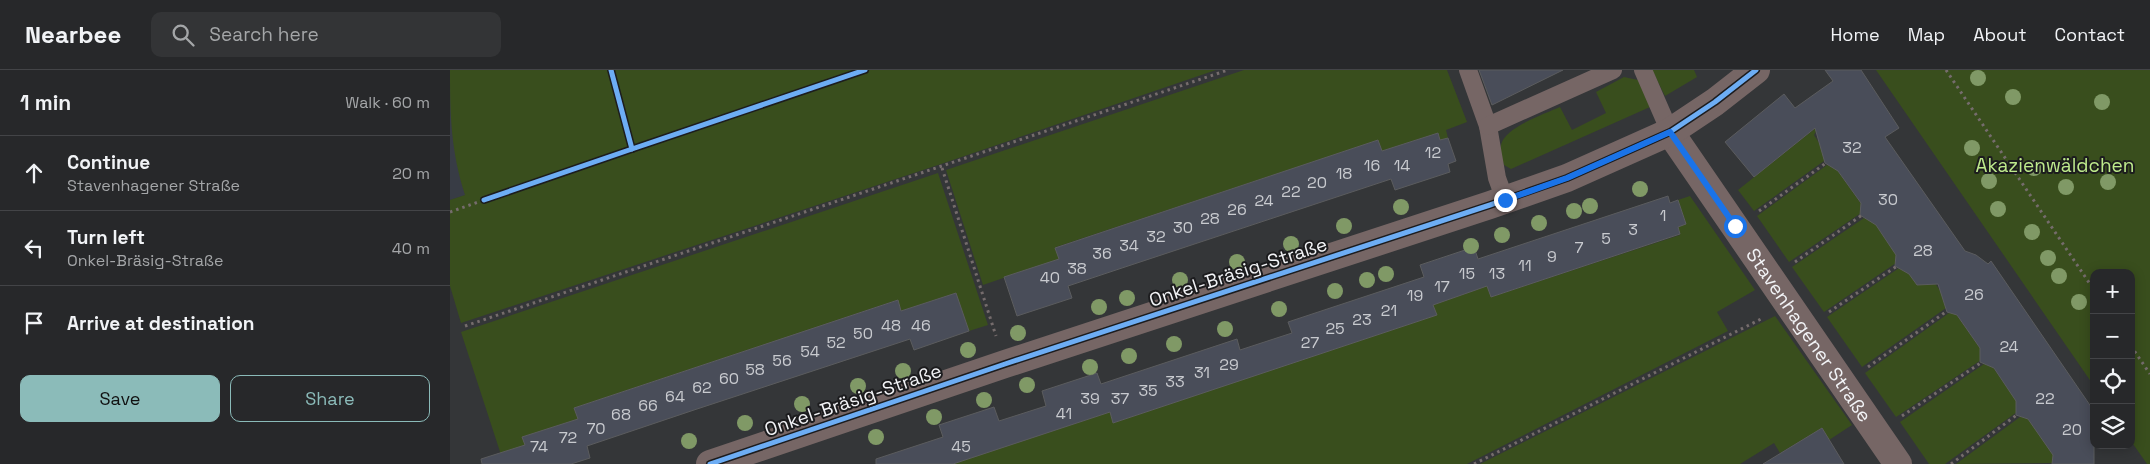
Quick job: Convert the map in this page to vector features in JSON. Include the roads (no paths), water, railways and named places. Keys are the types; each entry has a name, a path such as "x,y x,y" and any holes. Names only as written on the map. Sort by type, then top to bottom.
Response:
{"street":[{"name":"Onkel-Bräsig-Straße","path":"710,464 1567,178 1670,132 1715,102 1756,70"},
{"name":"Stavenhagener Straße","path":"1670,132 1898,464"}],"lane":[{"path":"1468,70 1488,126 1497,178 1505,200"},
{"path":"1488,126 1612,70"},
{"path":"1643,70 1670,132"}],"park label":[{"name":"Akazienwäldchen","path":"2055,165"}]}
